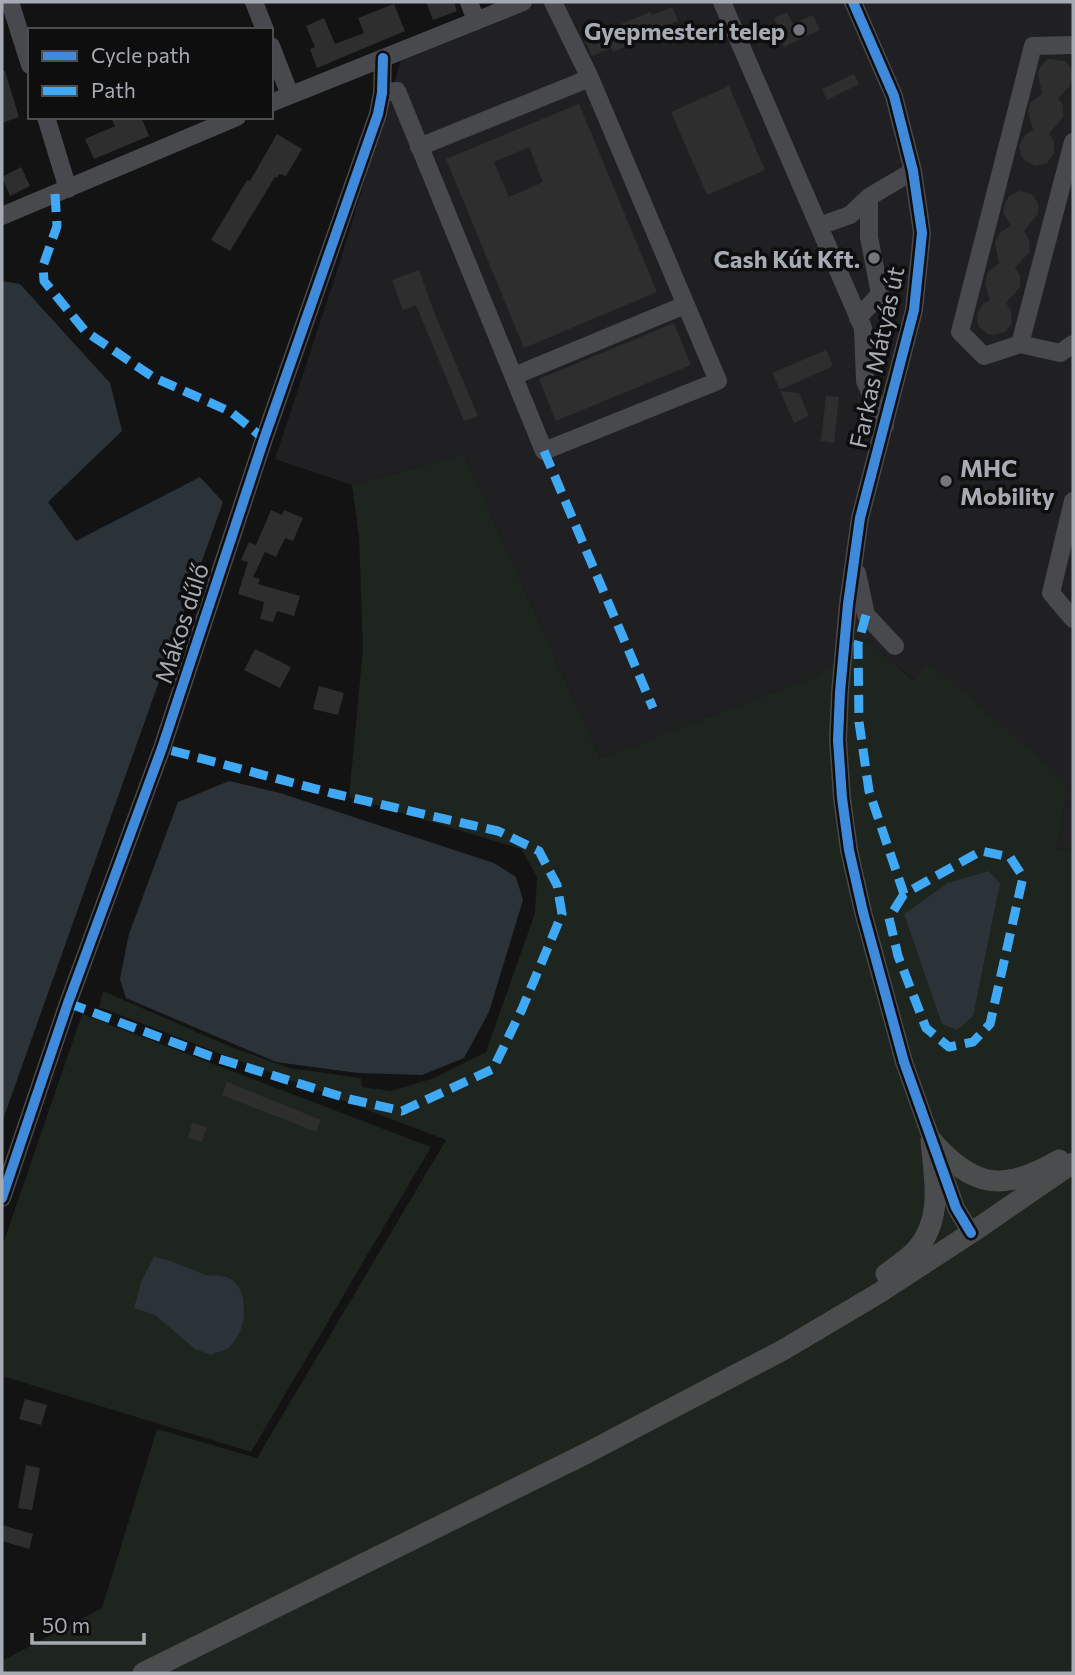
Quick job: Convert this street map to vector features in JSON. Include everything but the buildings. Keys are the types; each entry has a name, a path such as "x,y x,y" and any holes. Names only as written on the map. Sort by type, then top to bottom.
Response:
{"main road":[{"path":"931,1140 951,1163 975,1177 1008,1182 1050,1172 1073,1163"},
{"path":"807,1335 915,1251 928,1234 936,1207 931,1140"},
{"path":"143,1673 587,1453 807,1335 879,1293 1007,1209 1073,1152"}],"street":[{"path":"10,2 28,59"},
{"path":"254,2 264,28"},
{"path":"469,2 476,20"},
{"path":"273,102 523,2"},
{"path":"382,93 397,91 544,451 718,381 590,78 553,2"},
{"path":"722,2 863,328 865,381 885,426"},
{"name":"Farkas Mátyás út","path":"853,2 894,96 913,172 922,233 915,297 860,518 854,559 840,692 838,740 842,798 849,850 863,912 904,1062 956,1208 971,1233"},
{"path":"1072,347 1060,353 1020,344 984,356 960,332 1033,46 1073,45"},
{"path":"273,51 290,95"},
{"name":"Mákos dűlő","path":"2,1198 68,1003 162,748 264,439 378,114 382,93 383,58"},
{"path":"419,147 590,78"},
{"path":"47,119 68,189"},
{"path":"2,216 232,119"},
{"path":"1020,344 1073,142"},
{"path":"819,226 850,215 869,197 913,172"},
{"path":"858,318 880,294 869,237 869,197"},
{"path":"514,376 685,306"},
{"path":"1073,502 1051,593 1073,619"},
{"path":"854,559 866,615 895,646"}],"shaded area":[{"path":"533,2 1073,2 1073,852 1057,848 931,663 914,680 867,642 816,676 600,758 464,454 352,485 275,459 339,265 402,57"},
{"path":"2,281 20,284 110,383 122,431 48,502 76,541 200,477 223,502 2,1122"},
{"path":"464,454 600,758 816,676 867,641 913,680 930,663 1067,782 1057,848 1073,852 1073,1673 2,1673 2,1661 102,1608 157,1429 257,1458 446,1140 99,1007 103,991 231,1047 289,1068 361,1078 362,1087 391,1091 434,1078 486,1052 535,913 537,877 521,849 349,797 363,649 359,537 352,485"},
{"path":"229,781 280,793 494,863 516,877 523,900 489,1012 464,1058 422,1075 358,1073 276,1062 126,998 120,979 129,934 178,802"},
{"path":"989,871 1000,883 973,1016 957,1030 942,1024 904,914 948,883"},
{"path":"82,1014 431,1147 251,1452 2,1376 2,1247"},
{"path":"154,1257 206,1275 229,1278 239,1287 244,1307 242,1325 227,1349 212,1355 195,1349 155,1315 134,1308 141,1282"}],"marked path":[{"path":"55,194 57,226 43,266 44,281 85,331 153,377 231,412 264,439"},
{"path":"544,451 653,708"},
{"path":"866,615 858,644 859,722 869,791 904,894 981,851 1010,857 1023,877 990,1024 973,1042 949,1047 926,1028 898,956 889,918 904,894"},
{"path":"68,1003 210,1056 349,1099 402,1111 493,1069 562,914 557,885 539,851 498,831 331,793 162,748"}],"cycle path":[{"path":"853,2 894,96 913,171 922,233 914,310 860,518 848,604 840,692 838,740 842,798 849,850 863,912 904,1062 956,1208 971,1233"},
{"path":"2,1198 68,1003 162,748 264,439 378,114 382,93 383,58"}],"place":[{"name":"Gyepmesteri telep","path":"799,30"},
{"name":"Cash Kút Kft.","path":"874,258"},
{"name":"MHC Mobility","path":"946,481"}]}
